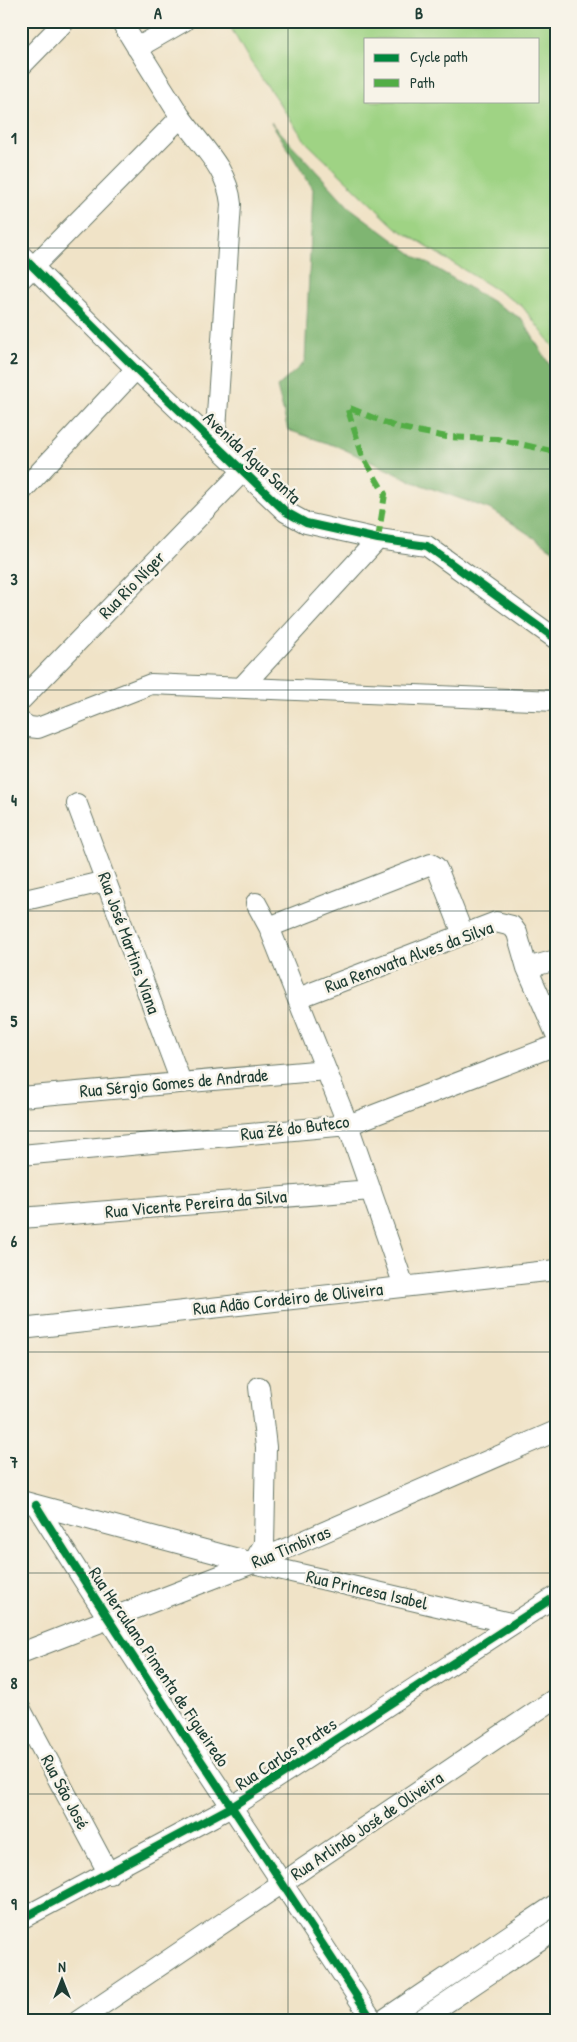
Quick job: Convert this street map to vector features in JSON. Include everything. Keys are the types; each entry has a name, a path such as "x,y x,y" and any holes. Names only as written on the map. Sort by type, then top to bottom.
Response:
{"street":[{"path":"21,66 65,21"},
{"path":"121,21 181,117 226,177 231,204 215,445"},
{"path":"137,48 184,21"},
{"path":"25,267 181,117"},
{"name":"Avenida Água Santa","path":"25,267 296,519 378,539 418,543 436,550 556,639"},
{"path":"21,492 136,369"},
{"name":"Rua Rio Níger","path":"21,700 243,470"},
{"path":"241,688 378,539"},
{"path":"21,722 29,727 38,728 151,684 556,701"},
{"name":"Rua José Martins Viana","path":"77,804 181,1082"},
{"path":"269,927 424,865 431,864 436,867 439,873 463,934"},
{"path":"21,901 106,881"},
{"path":"256,903 269,927 348,1125 404,1286"},
{"name":"Rua Renovata Alves da Silva","path":"298,998 496,922 512,926 517,933 527,968"},
{"path":"556,960 527,968 556,1034"},
{"name":"Rua Zé do Buteco","path":"21,1155 348,1125 556,1045"},
{"name":"Rua Sérgio Gomes de Andrade","path":"21,1097 326,1070"},
{"name":"Rua Vicente Pereira da Silva","path":"21,1218 371,1190"},
{"name":"Rua Adão Cordeiro de Oliveira","path":"21,1329 556,1270"},
{"path":"253,1563 264,1544 266,1447 259,1387"},
{"name":"Rua Timbiras","path":"21,1652 253,1563 556,1431"},
{"name":"Rua Princesa Isabel","path":"29,1503 253,1563 510,1623"},
{"name":"Rua Herculano Pimenta de Figueiredo","path":"29,1503 233,1806 373,2021"},
{"name":"Rua Carlos Prates","path":"21,1919 109,1874 233,1806 510,1623 556,1596"},
{"name":"Rua Arlindo José de Oliveira","path":"78,2021 282,1882 552,1708"},
{"name":"Rua São José","path":"21,1710 109,1874"},
{"path":"382,2021 556,1904"},
{"path":"419,2021 556,1929"}],"green space":[{"path":"227,21 556,21 556,350 522,306 395,227 306,142 248,58"},
{"path":"271,122 349,207 415,256 522,319 556,376 556,552 492,510 416,483 339,447 288,430 277,387 305,362 313,189"}],"marked path":[{"path":"378,539 385,494 363,457 347,407 396,427 447,437 497,439 556,452"}],"cycle path":[{"path":"21,255 136,369 286,512 306,523 378,539 427,546 556,639"},
{"path":"36,1505 161,1700 373,2021"},
{"path":"21,1919 233,1806 556,1596"}]}
